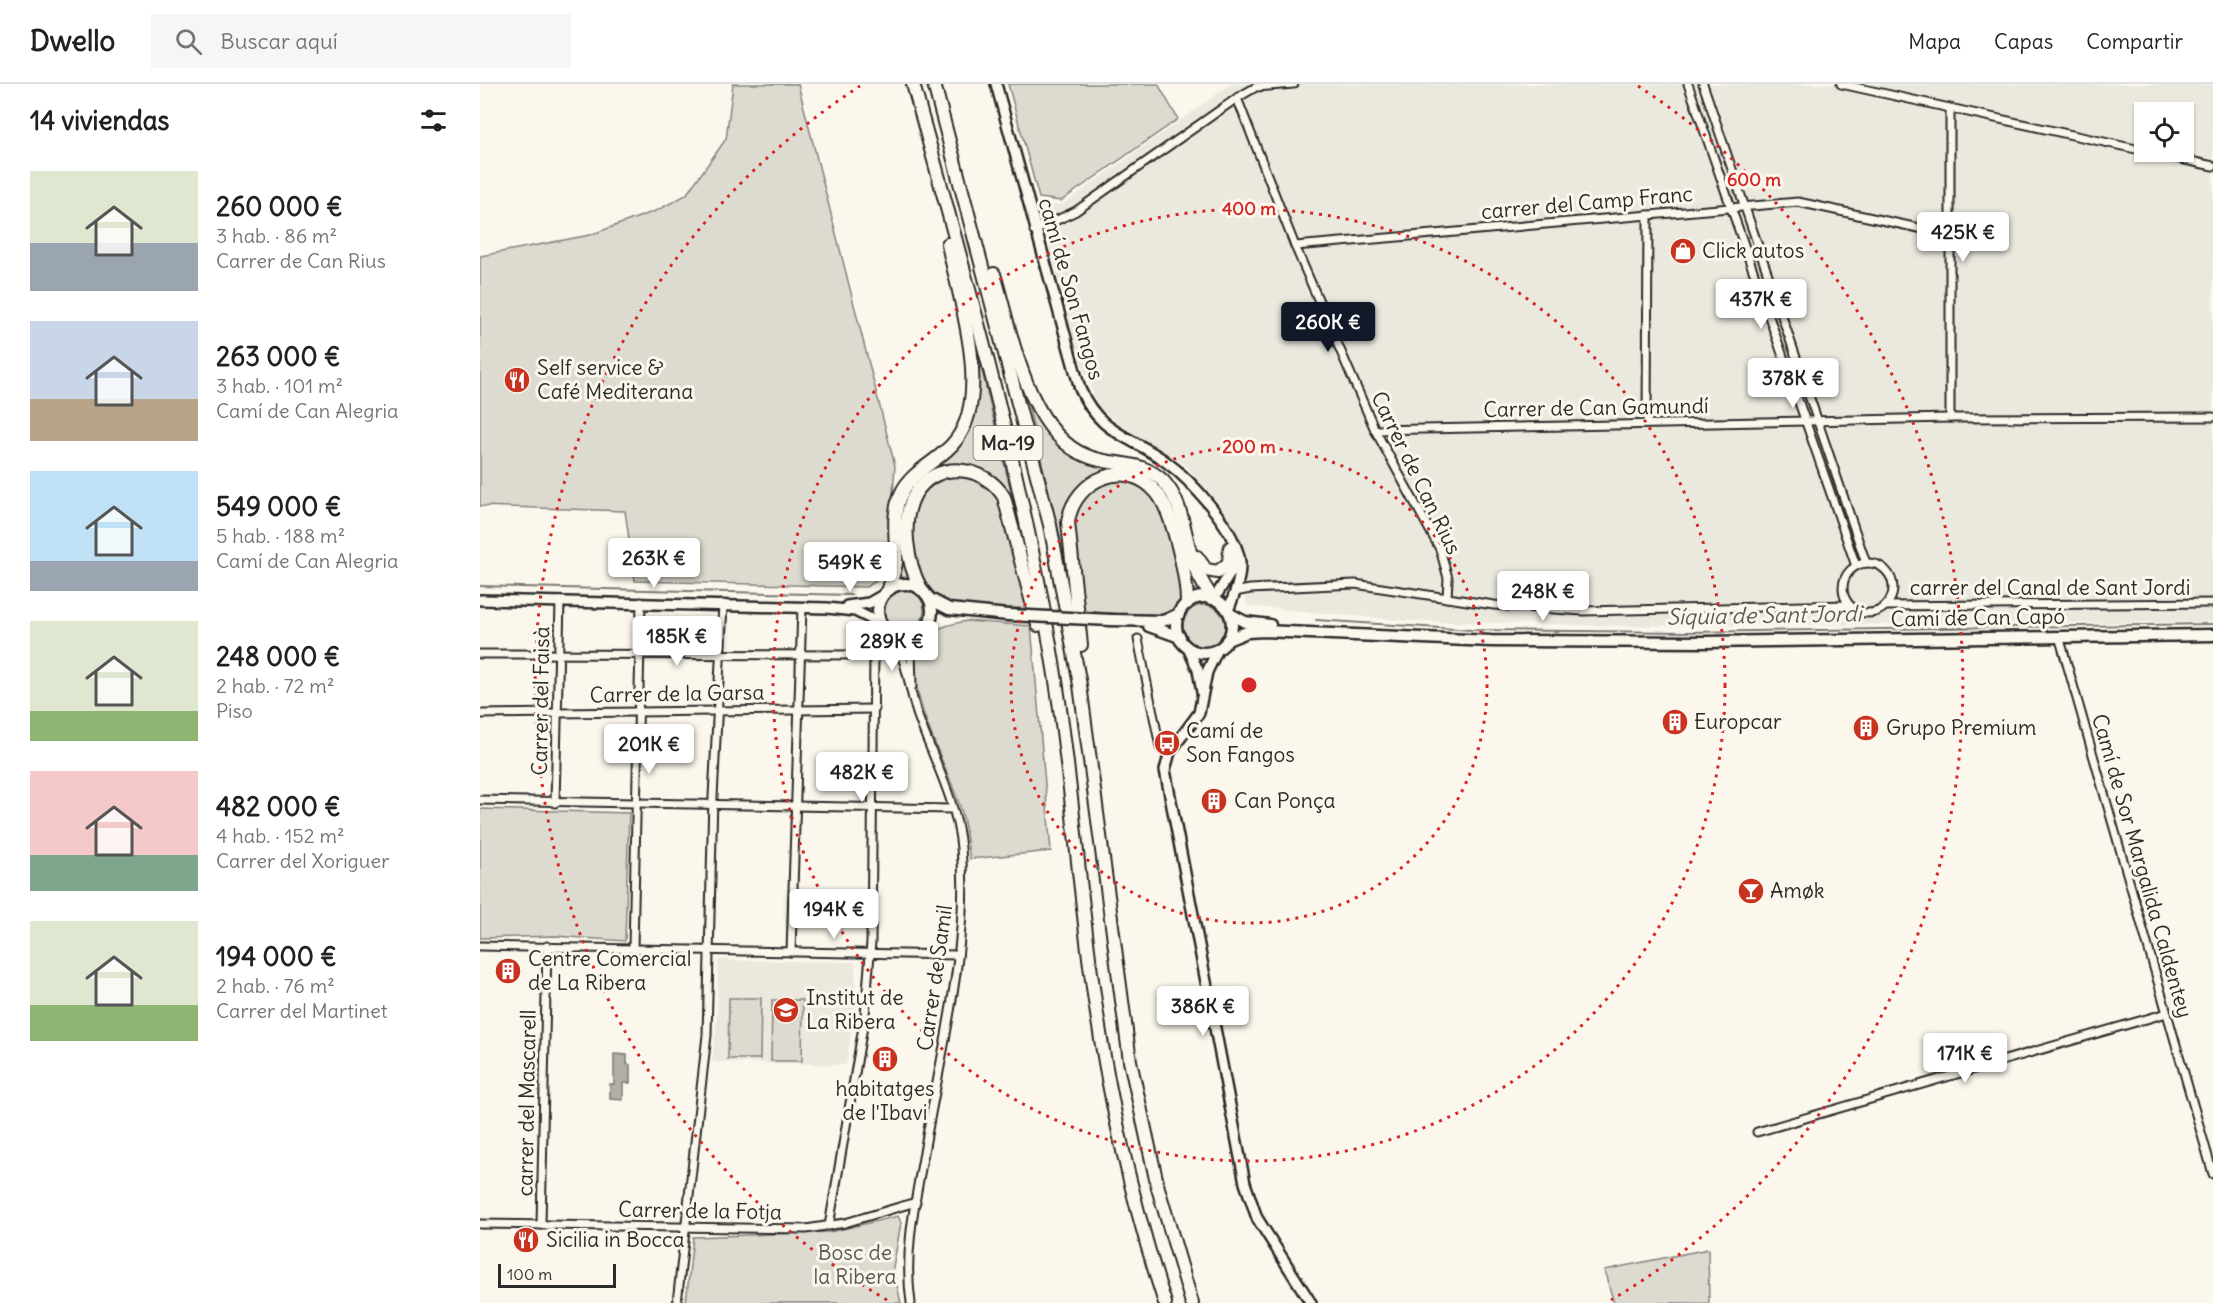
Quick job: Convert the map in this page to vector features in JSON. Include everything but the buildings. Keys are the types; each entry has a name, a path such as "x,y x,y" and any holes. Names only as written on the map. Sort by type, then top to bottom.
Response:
{"highway":[{"name":"Ma-19","path":"913,84 975,313 1038,575 1056,685 1091,973 1108,1079 1136,1205 1165,1303"},
{"name":"Ma-19","path":"934,84 1040,483 1080,685 1130,1061 1158,1188 1192,1303"},
{"path":"886,592 895,566 896,517 902,492 911,478 956,441 969,417 973,400 972,365 945,231 944,204"},
{"path":"968,207 983,236 1030,394 1042,417 1057,436 1077,451 1100,460 1140,466 1156,475 1174,497 1197,572 1213,599"},
{"path":"921,588 911,567 908,545 908,514 916,493 932,478 946,471 962,470 984,477 1000,491 1007,506 1035,610 1046,666 1056,685"},
{"path":"1080,685 1083,665 1067,529 1071,507 1089,484 1106,476 1122,475 1138,478 1156,493 1168,517 1185,576 1187,603"},
{"path":"1185,535 1193,545 1201,565 1209,572 1218,572 1224,568 1230,559 1230,548"}],"main road":[{"path":"976,614 949,609 930,599 921,588 905,583 886,592 878,611 881,624 890,634 908,638 949,616 1008,615 1134,622 1163,621 1179,614"},
{"path":"1201,597 1213,599 1229,612 1232,628 1227,640 1218,649 1201,652 1188,648 1177,628 1179,614 1187,603 1201,597"},
{"path":"924,630 932,613 930,599"},
{"name":"Camí de Can Capó","path":"1229,612 1250,623 1312,631"},
{"path":"1134,622 1161,628 1180,637"},
{"name":"Camí de Can Capó","path":"1227,640 1254,631 1312,631 1502,641 1704,642 2213,635"}],"street":[{"name":"camí de Son Fangos","path":"996,84 1034,231 1077,381 1087,404 1096,416 1117,435 1174,468 1197,490 1217,517"},
{"path":"1034,231 1076,211 1256,87 1294,84"},
{"path":"1688,84 1856,566"},
{"path":"1703,84 1866,563"},
{"path":"1841,84 2134,148"},
{"name":"Carrer de Can Rius","path":"1238,98 1295,246 1376,430 1440,549 1448,578 1447,598"},
{"path":"1950,109 1950,418"},
{"path":"2194,162 2213,166"},
{"name":"carrer del Camp Franc","path":"1295,246 1731,206 1798,202 1950,235"},
{"path":"1647,423 1648,215"},
{"name":"Carrer de Can Gamundí","path":"1376,430 1950,418 2213,417"},
{"path":"1213,599 1232,568 1230,548 1217,517"},
{"path":"1217,517 1237,550 1240,570 1229,612"},
{"path":"1866,563 1883,567 1889,573 1894,590 1887,606 1872,613 1856,610 1850,605 1843,592 1845,577 1856,566 1866,563"},
{"path":"1235,592 1260,588 1355,584 1531,609 1583,611 1850,605"},
{"path":"827,608 862,605 886,592"},
{"path":"480,606 480,600 827,608 855,611 881,624"},
{"name":"Carrer del Faisà","path":"555,802 560,601"},
{"path":"633,948 641,602"},
{"name":"carrer del Canal de Sant Jordi","path":"1887,606 2213,603"},
{"path":"677,1303 707,1035 712,806 723,604"},
{"path":"791,952 802,607"},
{"name":"Carrer de Samil","path":"912,698 910,658 914,642 924,630"},
{"name":"Carrer de Samil","path":"890,634 900,653 912,698 952,809 961,846 963,900 958,955 915,1202 908,1265 911,1303"},
{"name":"Camí de Sor Margalida Caldentey","path":"2059,636 2213,1174"},
{"path":"1138,639 1160,747 1168,755"},
{"path":"1188,648 1198,670 1203,701"},
{"path":"1218,649 1207,672 1203,701 1197,718 1168,755 1165,766 1166,780 1245,1183 1257,1218 1311,1303"},
{"path":"480,654 874,655 874,809 869,953 863,1026 828,1226"},
{"name":"Carrer de la Garsa","path":"480,714 874,709"},
{"path":"480,800 952,809"},
{"path":"480,946 958,955"},
{"name":"carrer del Mascarell","path":"541,1225 547,946"},
{"path":"1757,1132 2167,1012"},
{"name":"Carrer de la Fotja","path":"480,1224 806,1229 828,1226 915,1202"}],"shaded area":[{"path":"1231,84 2213,84 2213,622 1627,626 1409,621 1247,606 1237,536 1221,506 1184,464 1139,441 1098,407 1077,351 1039,207 1063,204"},
{"name":"Institut de La Ribera","path":"718,960 855,962 856,1000 846,1065 712,1062 717,1020"},
{"path":"614,1054 627,1055 627,1064 630,1065 630,1083 623,1083 623,1100 610,1099 610,1084 614,1084"}],"green space":[{"path":"733,84 798,84 895,466 887,575 866,587 635,581 625,511 480,506 480,256 590,235 658,210 686,195 726,139"},
{"path":"1008,84 1158,84 1178,119 1061,201 1039,198"},
{"path":"969,317 1019,525 1017,526 1012,508 963,465 946,466 913,489 910,579 899,579 904,502 916,481 958,447 968,434 977,409 978,381"},
{"path":"1026,396 1045,429 1069,452 1089,462 1132,468 1156,482 1170,499 1200,589 1193,590 1160,489 1098,474 1076,490 1066,511 1064,537 1066,563"},
{"path":"953,476 979,481 997,496 1028,608 961,606 942,599 925,581 915,555 914,514 921,497 928,488"},
{"path":"1121,481 1146,491 1153,498 1163,519 1173,552 1181,598 1179,606 1173,612 1159,617 1083,611 1074,523 1076,514 1089,493 1103,484"},
{"path":"904,590 918,596 924,610 918,624 904,630 890,624 884,610 890,596"},
{"path":"1204,605 1219,611 1225,626 1219,641 1204,647 1189,641 1183,626 1189,611"},
{"path":"967,621 1031,626 1051,851 970,859 962,813 919,699 915,663 920,644 932,632 948,625"},
{"path":"480,809 629,813 625,941 555,936 480,938"},
{"path":"729,998 761,998 760,1059 728,1059"},
{"path":"772,1000 803,1000 802,1061 771,1061"},
{"name":"Bosc de la Ribera","path":"898,1216 901,1223 893,1268 901,1303 686,1303 693,1237 830,1232"},
{"path":"1708,1249 1709,1303 1614,1303 1604,1270"}],"waterway":[{"name":"Síquia de Sant Jordi","path":"480,586 852,595"},
{"name":"Síquia de Sant Jordi","path":"1316,620 1471,630 1686,632 2213,624"}],"place":[{"name":"Click autos","path":"1683,251"},
{"name":"Self service & Café Mediterana","path":"517,380"},
{"name":"Europcar","path":"1675,722"},
{"name":"Grupo Premium","path":"1866,728"},
{"name":"Camí de Son Fangos","path":"1167,743"},
{"name":"Can Ponça","path":"1214,801"},
{"name":"Amøk","path":"1751,891"},
{"name":"Centre Comercial de La Ribera","path":"508,971"},
{"name":"Institut de La Ribera","path":"786,1010"},
{"name":"habitatges de l'Ibavi","path":"885,1059"},
{"name":"Sicilia in Bocca","path":"526,1240"}]}
